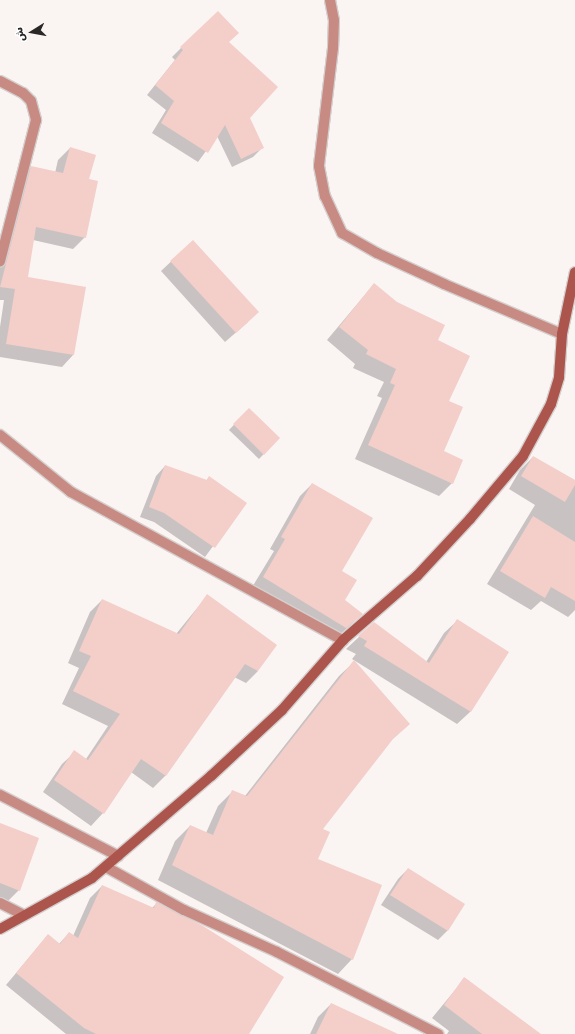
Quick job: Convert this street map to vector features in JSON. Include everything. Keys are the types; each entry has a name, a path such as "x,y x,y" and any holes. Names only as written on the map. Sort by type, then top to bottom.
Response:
{"street":[{"path":"330,0 334,20 333,48 319,166 325,196 342,233 377,253 444,284 562,334"},
{"path":"0,81 23,93 31,101 36,120 0,261"},
{"path":"0,929 92,878 211,776 282,710 343,640 417,576 523,456 552,404 559,377 562,334 575,272"},
{"path":"0,435 71,492 343,640"},
{"path":"0,795 118,856"},
{"path":"106,867 184,910 277,952 438,1034"},
{"path":"0,903 24,915"}],"building":[{"path":"218,11 239,33 229,42 278,87 250,118 264,148 241,159 225,125 208,153 161,123 174,101 155,85 183,50 180,47"},
{"path":"70,147 96,155 89,179 98,181 86,238 36,227 28,277 86,287 74,355 6,344 15,289 0,287 31,166 63,173"},
{"path":"193,240 259,312 236,333 170,261"},
{"path":"374,283 397,302 445,325 438,340 470,356 449,401 463,407 444,451 463,460 453,484 368,445 395,385 390,383 396,369 366,354 368,350 339,327"},
{"path":"249,408 280,438 264,455 233,424"},
{"path":"533,456 575,480 575,485 565,502 521,476"},
{"path":"165,465 207,480 209,476 247,503 215,548 164,513 149,507"},
{"path":"312,483 373,518 342,571 357,580 345,600 363,614 346,628 263,577 285,539 281,537"},
{"path":"533,516 575,542 575,601 551,587 545,598 500,571"},
{"path":"207,594 277,645 258,671 245,664 166,776 141,759 104,814 54,780 74,750 88,760 120,714 73,691 91,656 79,651 102,599 179,634"},
{"path":"457,619 509,652 471,712 364,646 367,641 358,636 374,622 429,663"},
{"path":"354,660 410,724 393,739 323,829 330,832 318,859 382,885 353,960 172,865 190,825 213,835 232,790 247,796"},
{"path":"0,823 39,838 20,891 0,883"},
{"path":"408,868 465,904 448,931 390,895"},
{"path":"102,885 154,908 156,902 203,926 284,977 249,1034 96,1034 84,1028 16,973 48,934 60,944 69,932 78,938"},
{"path":"464,977 541,1034 482,1034 444,1005"},
{"path":"331,1003 398,1034 316,1034"}]}
